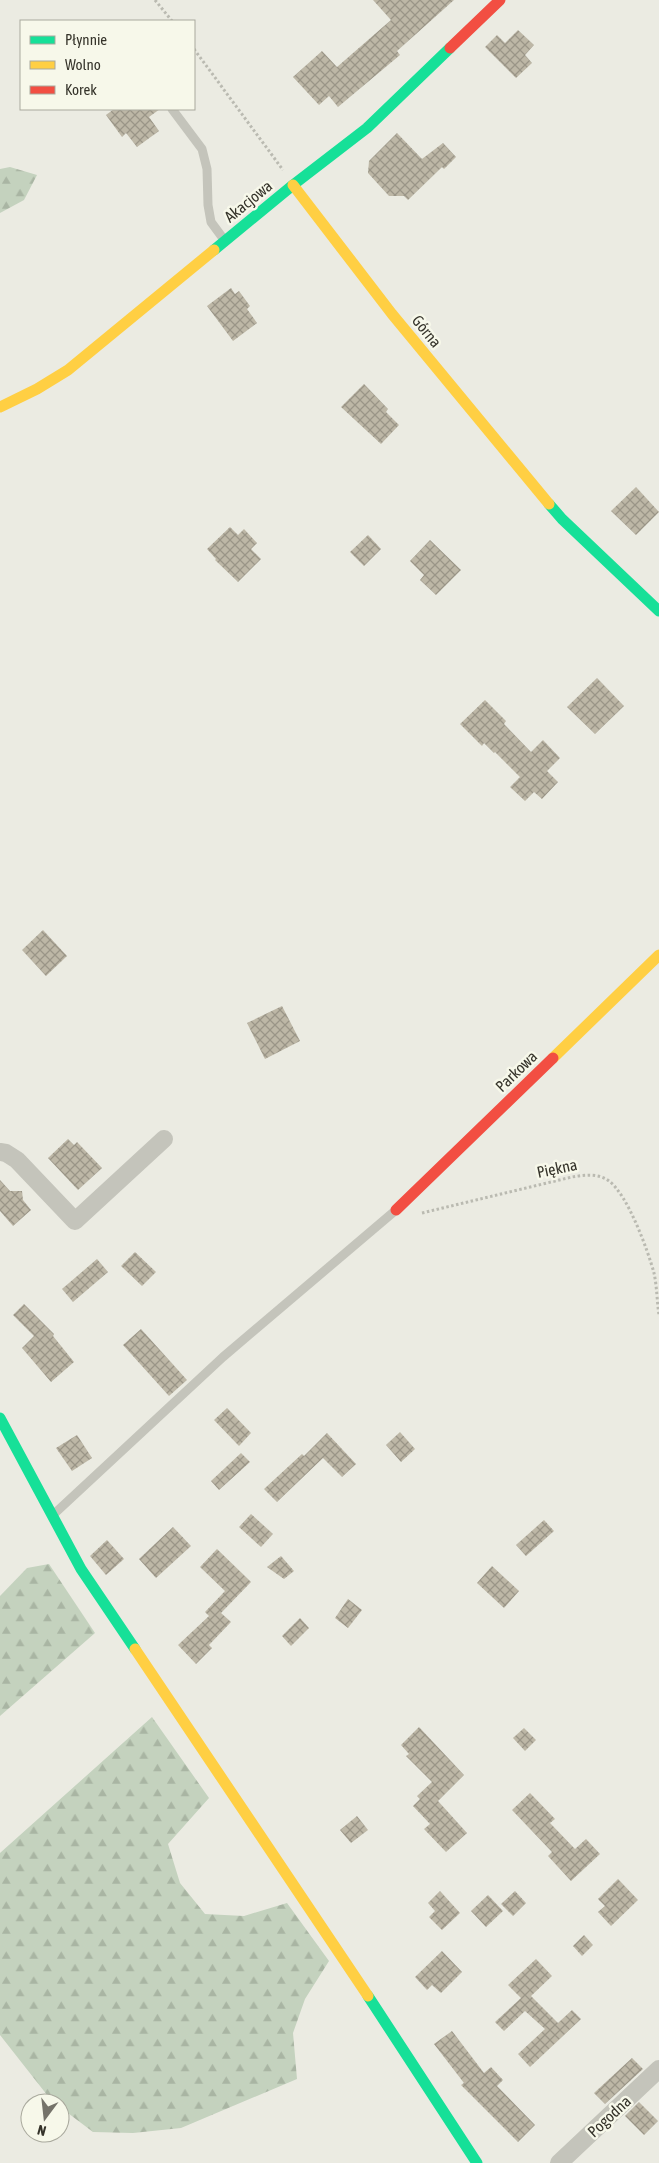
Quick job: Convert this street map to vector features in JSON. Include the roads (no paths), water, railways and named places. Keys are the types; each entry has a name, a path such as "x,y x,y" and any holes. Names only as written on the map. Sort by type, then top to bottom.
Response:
{"street":[{"name":"Akacjowa","path":"0,407 68,370 293,185 367,128 500,0"},
{"name":"Górna","path":"293,185 398,322 562,519 659,611"},
{"name":"Parkowa","path":"396,1210 659,955"},
{"path":"0,1152 6,1153 16,1160 75,1221 164,1140"},
{"path":"0,1418 81,1569 399,2042 477,2163"},
{"name":"Pogodna","path":"559,2163 659,2069"}],"lane":[{"path":"173,110 202,149 207,169 208,205 211,222 225,241"},
{"path":"51,1516 223,1358 396,1210"}]}
